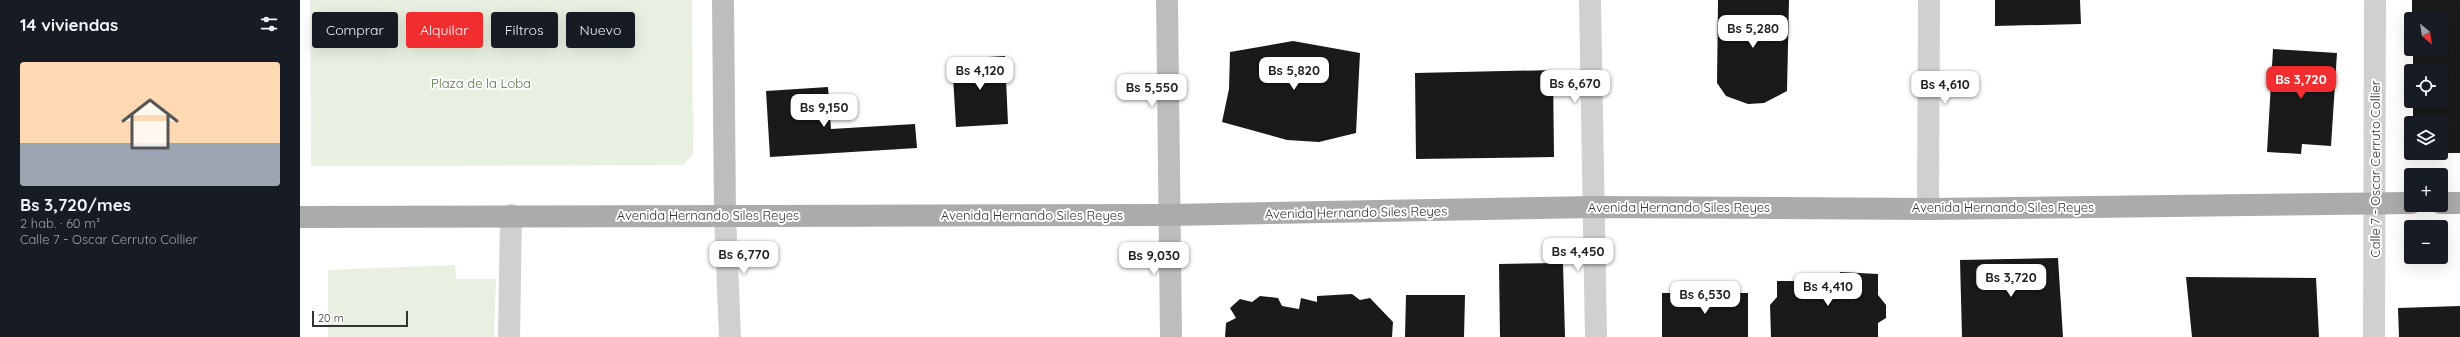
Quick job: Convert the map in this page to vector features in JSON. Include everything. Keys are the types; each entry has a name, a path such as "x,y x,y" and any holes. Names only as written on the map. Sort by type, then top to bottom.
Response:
{"main road":[{"name":"Avenida Hernando Siles Reyes","path":"300,217 511,215 1171,215 1593,207 1928,209 2404,203"},
{"path":"2448,203 2460,203"}],"street":[{"path":"723,0 725,215 730,337"},
{"path":"1167,0 1172,337"},
{"path":"1590,0 1596,337"},
{"path":"1928,209 1929,0"},
{"name":"Calle 7 - Oscar Cerruto Collier","path":"2374,337 2376,203 2375,0"},
{"path":"509,337 511,215"}],"green space":[{"name":"Plaza de la Loba","path":"310,0 692,0 693,154 683,165 311,166"},
{"path":"455,265 456,279 496,279 494,337 328,337 328,270"}],"building":[{"path":"1718,0 1789,0 1787,91 1764,103 1748,104 1726,96 1717,83"},
{"path":"1995,0 2080,0 2081,24 1995,26"},
{"path":"2412,0 2460,0 2460,153 2448,153 2448,116 2413,116 2413,108 2448,108 2448,64 2413,64 2413,56 2448,56 2448,12 2412,12"},
{"path":"1293,41 1360,53 1356,133 1319,142 1287,140 1222,122 1229,89 1230,52"},
{"path":"2273,49 2337,53 2331,146 2302,144 2301,154 2267,152"},
{"path":"1005,56 1008,124 956,127 952,59"},
{"path":"1553,70 1554,157 1416,159 1415,73"},
{"path":"828,87 831,129 915,124 917,148 770,157 766,91"},
{"path":"2058,258 2063,337 1962,337 1960,260"},
{"path":"1563,263 1565,337 1500,337 1499,264"},
{"path":"1840,272 1878,274 1878,295 1886,305 1886,318 1878,323 1878,337 1771,337 1770,305 1777,297 1777,281 1800,281 1805,273 1816,275 1822,281 1840,282"},
{"path":"2186,277 2316,278 2319,337 2192,337"},
{"path":"1662,293 1748,293 1748,337 1662,337"},
{"path":"1352,294 1360,300 1370,298 1393,322 1392,337 1225,337 1226,323 1236,318 1230,308 1240,299 1252,302 1260,296 1278,298 1282,306 1299,309 1301,298 1317,302 1317,296"},
{"path":"1406,295 1465,295 1464,337 1405,337"},
{"path":"2460,306 2460,337 2399,337 2398,308"}]}
